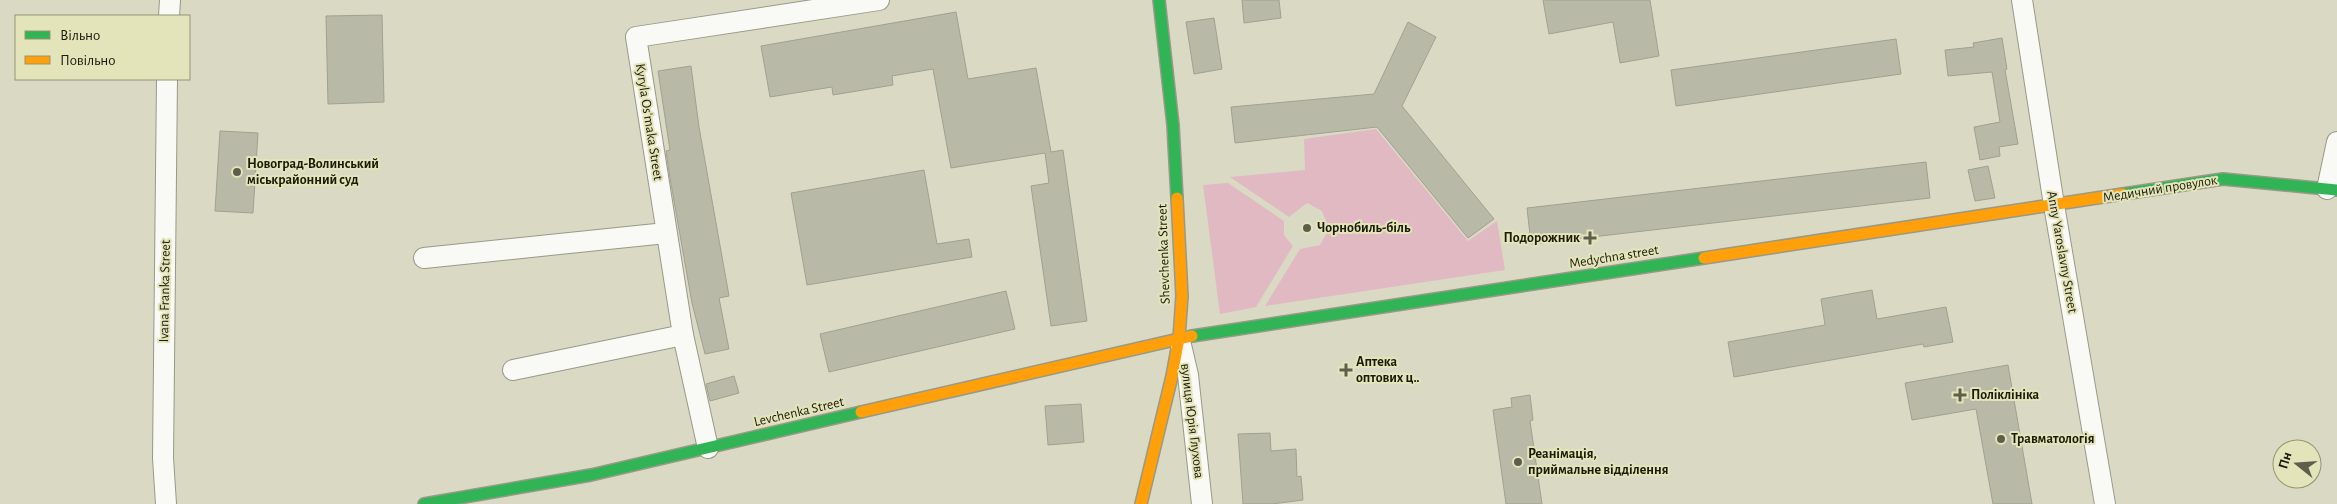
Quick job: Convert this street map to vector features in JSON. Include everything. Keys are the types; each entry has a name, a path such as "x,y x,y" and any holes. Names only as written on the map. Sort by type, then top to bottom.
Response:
{"street":[{"path":"169,15 170,0"},
{"name":"Kyryla Osʹmaka Street","path":"708,448 683,335 636,37 879,0"},
{"name":"Shevchenka Street","path":"1141,504 1179,338 1182,296 1173,125 1159,0"},
{"name":"Anny Yaroslavny Street","path":"2022,0 2054,205 2105,504"},
{"name":"Ivana Franka Street","path":"166,504 163,458 167,80"},
{"name":"Медичний провулок","path":"2054,205 2224,179 2332,190 2337,142"},
{"name":"Medychna street","path":"1179,338 2054,205"},
{"path":"424,258 666,233"},
{"path":"513,370 683,335"},
{"name":"Levchenka Street","path":"424,504 591,475 1179,338"},
{"name":"вулиця Юрія Глухова","path":"1179,338 1188,375 1202,504"}],"shaded area":[{"path":"1376,129 1468,241 1497,221 1505,270 1265,306 1300,249 1320,245 1329,229 1322,211 1307,203 1289,217 1230,177 1305,170 1304,139"},
{"path":"1228,183 1284,221 1284,235 1293,246 1256,307 1220,314 1203,185"}],"building":[{"path":"1242,0 1279,0 1281,18 1244,23"},
{"path":"1543,0 1650,0 1659,56 1620,63 1613,22 1549,34"},
{"path":"956,12 968,79 1036,68 1051,152 1063,150 1087,321 1051,326 1031,186 1049,183 1045,153 951,168 933,69 892,76 893,85 833,95 832,87 770,97 761,46"},
{"path":"382,15 384,102 328,104 326,16"},
{"path":"1214,18 1222,69 1194,74 1186,22"},
{"path":"1408,22 1436,37 1402,106 1494,219 1468,238 1377,127 1235,143 1231,107 1374,94"},
{"path":"2002,38 2007,69 2005,70 2018,144 1999,147 2000,156 1980,160 1974,127 2000,122 1992,72 1948,76 1945,50 1974,47 1973,43"},
{"path":"1896,39 1901,74 1676,106 1671,70"},
{"path":"691,66 699,127 729,296 719,298 729,349 705,354 692,303 670,178 666,151 670,150 658,71"},
{"name":"Новоград-Волинський міськрайонний суд","path":"220,131 258,133 253,213 215,211"},
{"path":"1926,162 1930,198 1531,244 1527,208"},
{"path":"1988,166 1995,198 1975,201 1968,170"},
{"path":"924,170 937,244 969,239 972,257 807,285 791,193"},
{"path":"1872,290 1877,319 1946,307 1953,342 1924,347 1923,344 1734,377 1728,342 1825,325 1821,299"},
{"path":"1006,291 1015,329 829,372 820,334"},
{"name":"Травматологія","path":"2008,365 2032,504 1993,504 1976,409 1912,420 1905,383"},
{"path":"734,376 739,393 710,401 706,384"},
{"name":"Реанімація, приймальне відділення","path":"1530,395 1533,420 1530,421 1542,504 1506,504 1493,410 1512,407 1511,398"},
{"path":"1081,404 1084,442 1048,445 1045,406"},
{"path":"1270,433 1271,451 1296,449 1297,477 1301,476 1303,500 1272,504 1243,504 1238,434"}],"traffic: fast":[{"path":"1159,0 1173,125 1177,198"},
{"path":"2123,194 2223,179 2337,190"},
{"path":"1192,336 1704,258"},
{"path":"424,504 591,475 861,412"}],"traffic: slow":[{"path":"1704,258 2123,194"},
{"path":"1141,504 1172,376 1179,338 1182,296 1177,198"},
{"path":"861,412 1192,336"}],"place":[{"name":"Новоград-Волинський міськрайонний суд","path":"237,172"},
{"name":"Чорнобиль-біль","path":"1307,228"},
{"name":"Подорожник","path":"1590,238"},
{"name":"Аптека оптових ц‥","path":"1346,370"},
{"name":"Поліклініка","path":"1960,395"},
{"name":"Травматологія","path":"2001,439"},
{"name":"Реанімація, приймальне відділення","path":"1518,462"}]}
